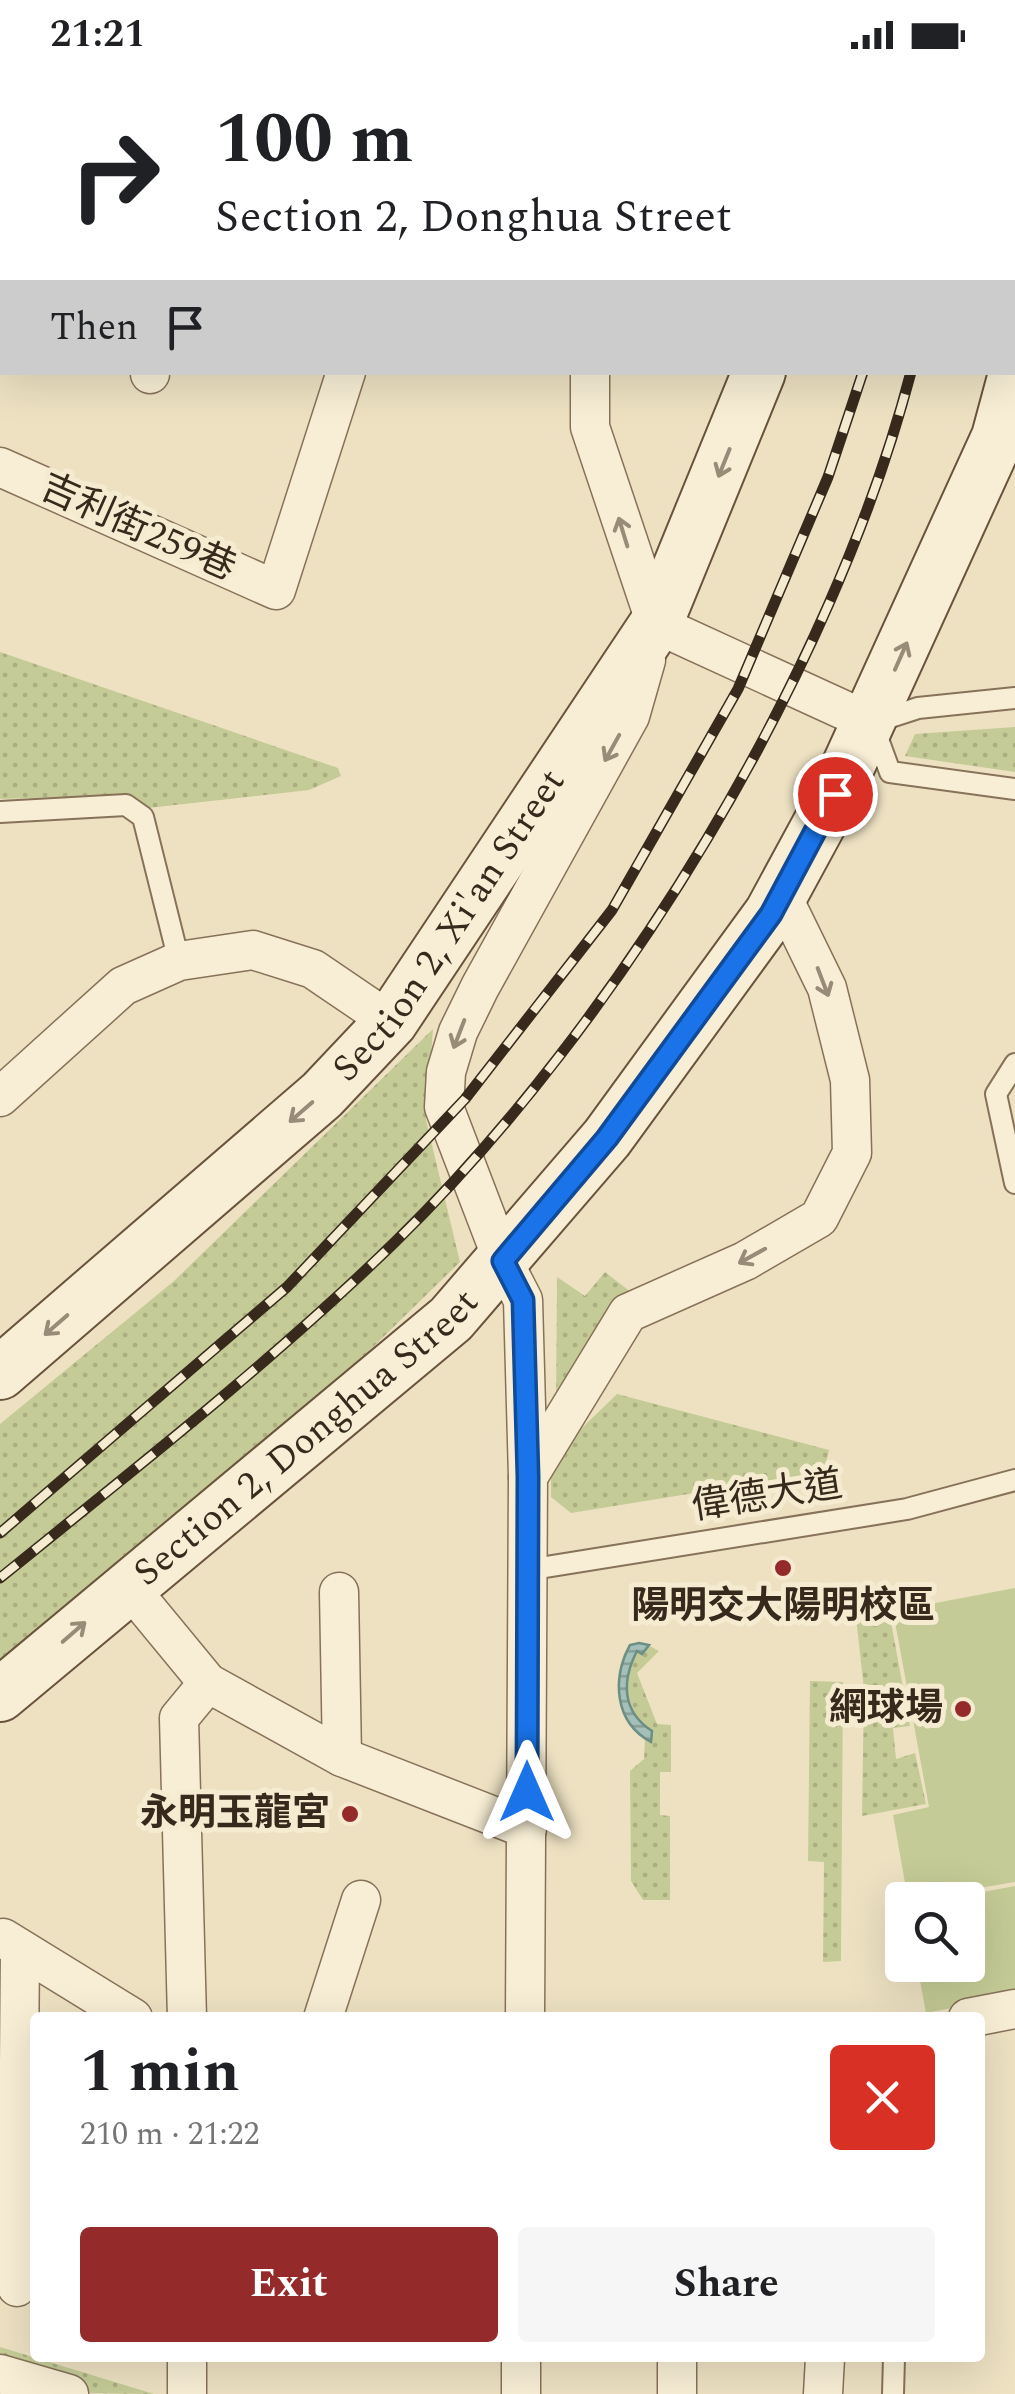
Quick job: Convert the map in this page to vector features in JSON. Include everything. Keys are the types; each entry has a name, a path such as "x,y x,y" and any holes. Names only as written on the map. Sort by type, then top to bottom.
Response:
{"street":[{"name":"吉利街259巷","path":"0,467 276,590 345,375"},
{"path":"525,2012 528,1477 523,1300 503,1261 444,1107 446,1072 458,1032 630,716 656,624 590,427 590,375"},
{"name":"Section 2, Xi'an Street","path":"0,1373 322,1094 392,1022 656,624 758,375"},
{"name":"Section 2, Donghua Street","path":"0,1696 451,1319 607,1138 781,894 872,722 1007,440 1015,375"},
{"path":"656,624 872,722"},
{"path":"528,1477 628,1313 745,1261 819,1218 852,1153 850,1080 827,988 781,894"},
{"path":"0,1096 123,986 179,961 253,950 313,969 392,1022"},
{"path":"128,1586 208,1683 342,1757 527,1828"},
{"path":"339,1592 342,1757"},
{"path":"186,2012 179,1718 208,1683"},
{"path":"325,2012 361,1900"},
{"path":"10,1944 123,2012"},
{"path":"10,1944 17,2287"},
{"path":"985,2014 1015,2008"},
{"path":"187,2362 187,2394"},
{"path":"521,2362 521,2394"},
{"path":"677,2362 677,2394"},
{"path":"824,2362 824,2394"},
{"path":"15,2383 69,2394"}],"lane":[{"path":"1015,698 918,708 872,722 890,772 1015,789"},
{"path":"0,812 126,804 143,817 179,961"},
{"path":"1015,1064 996,1094 1015,1184"},
{"name":"偉德大道","path":"527,1570 907,1509 1015,1480"},
{"path":"893,2394 894,2362"}],"green space":[{"path":"0,652 338,768 341,776 309,790 148,808 124,795 0,799"},
{"path":"1015,727 1015,772 905,756 915,734"},
{"path":"433,1029 426,1120 460,1262 326,1393 0,1668 0,1424 174,1281"},
{"path":"605,1272 636,1296 556,1415 557,1277 585,1296"},
{"path":"617,1394 829,1450 824,1472 571,1513 551,1497 551,1458"},
{"name":"網球場","path":"1015,1588 1015,1882 985,1887 985,1882 905,1882 893,1815 929,1807 893,1611"},
{"path":"889,1611 910,1726 893,1728 896,1759 915,1753 926,1804 862,1816 864,1690 856,1617"},
{"path":"644,1643 659,1651 637,1673 657,1724 671,1725 671,1772 660,1772 660,1815 670,1816 670,1900 643,1900 631,1881 630,1771 644,1759 645,1739 627,1719 618,1682 629,1644"},
{"path":"810,1681 843,1682 841,1961 823,1962 824,1862 808,1861"},
{"path":"1015,1886 1015,1996 926,2012 920,1982 985,1982 985,1892"},
{"path":"0,2347 30,2356 30,2362 49,2362 154,2394 0,2392"}],"water":[{"path":"630,1645 649,1645 642,1654 637,1651 632,1662 627,1694 634,1714 652,1731 651,1742 630,1723 620,1699 624,1658"}],"railway":[{"path":"0,1533 287,1287 465,1099 612,910 738,689 828,477 862,375"},
{"path":"0,1578 202,1414 349,1286 478,1155 559,1057 635,951 707,839 772,723 828,605 875,487 910,375"}],"place":[{"name":"陽明交大陽明校區","path":"783,1568"},
{"name":"網球場","path":"963,1709"},
{"name":"永明玉龍宮","path":"350,1814"}],"route":[{"path":"527,1792 528,1477 523,1300 503,1261 607,1138 771,914 835,794"}]}
